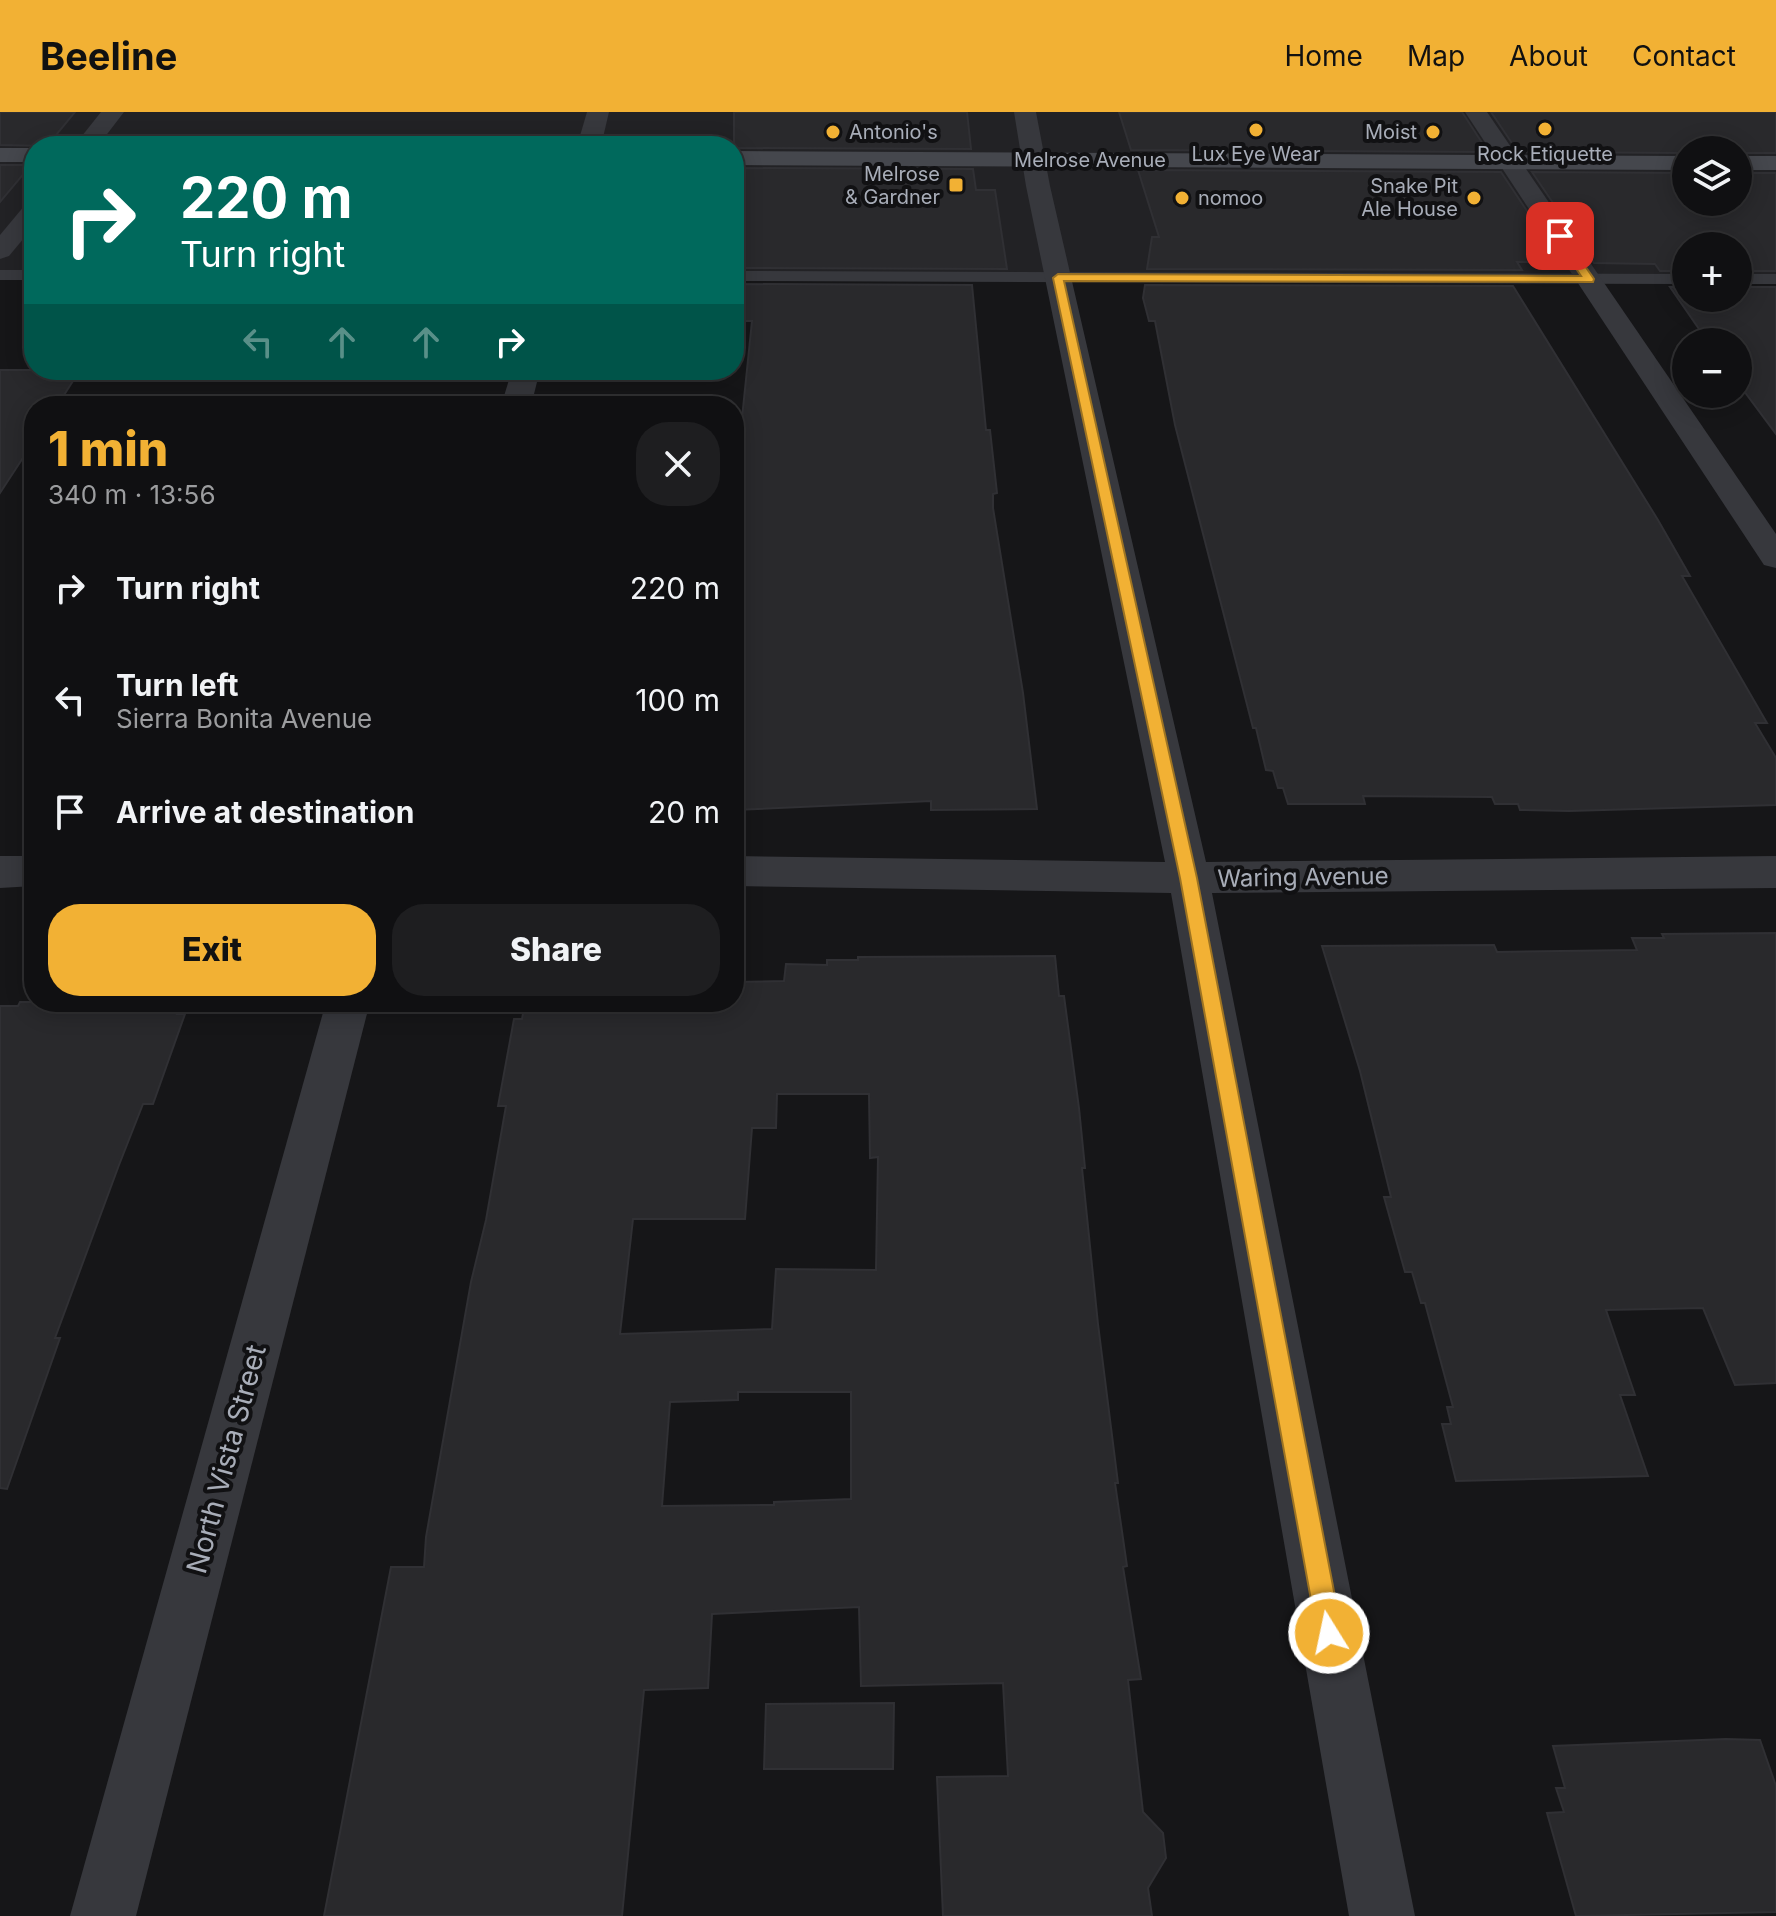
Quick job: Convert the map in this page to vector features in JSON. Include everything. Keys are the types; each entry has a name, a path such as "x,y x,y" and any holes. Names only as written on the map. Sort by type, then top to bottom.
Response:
{"main road":[{"path":"0,155 24,155"},
{"name":"Melrose Avenue","path":"744,158 1672,163"},
{"path":"1752,163 1776,163"}],"street":[{"path":"94,136 113,112"},
{"path":"592,136 598,112"},
{"path":"1025,112 1032,159 1189,878 1382,1916"},
{"path":"1476,112 1776,558"},
{"path":"0,251 24,222"},
{"path":"0,872 24,871"},
{"name":"Waring Avenue","path":"744,871 1189,878 1776,872"},
{"name":"North Vista Street","path":"103,1916 345,1012"}],"lane":[{"path":"0,275 24,275"},
{"path":"744,276 1672,279"},
{"path":"1752,279 1776,279"}],"shaded area":[{"path":"0,112 1776,112 1776,284 1752,284 1752,232 1672,232 1672,284 744,280 744,136 24,136 24,279 0,279"}],"building":[{"path":"0,112 75,112 55,136 24,136 24,146 0,145"},
{"path":"734,112 967,112 971,149 744,148 744,136 734,136"},
{"path":"1119,112 1462,112 1488,152 1131,150"},
{"path":"1491,112 1776,112 1776,153 1752,153 1752,136 1672,136 1672,153 1518,152"},
{"path":"0,165 24,165 24,173 0,202"},
{"path":"744,168 973,169 976,190 995,190 1007,269 744,268"},
{"path":"1138,170 1501,172 1561,262 1517,262 1522,270 1147,269 1152,237 1159,237"},
{"path":"1532,172 1672,173 1672,216 1752,216 1752,173 1776,173 1776,271 1752,271 1752,232 1672,232 1672,271 1660,271 1655,264 1594,263"},
{"path":"744,284 972,285 986,430 990,430 997,493 993,494 993,508 1023,693 1037,809 931,810 931,801 744,810 744,399 752,321 744,321"},
{"path":"1145,285 1513,286 1658,520 1690,576 1682,576 1767,723 1755,723 1776,758 1776,805 1520,810 1518,804 1495,804 1492,797 1363,796 1365,804 1288,804 1283,788 1278,788 1273,771 1266,770 1256,728 1253,728 1175,425 1155,321 1149,321 1143,298"},
{"path":"1752,287 1776,287 1776,434 1752,402 1752,328 1698,328 1687,312 1752,312"},
{"path":"0,370 24,370 24,380 74,380 63,396 24,396 24,456 0,493"},
{"path":"1776,933 1776,1383 1735,1385 1703,1308 1606,1310 1635,1395 1620,1395 1648,1476 1456,1481 1442,1424 1451,1424 1447,1407 1453,1407 1425,1303 1421,1303 1412,1272 1405,1272 1384,1197 1391,1197 1360,1071 1322,946 1494,945 1497,952 1637,950 1632,938 1664,938 1662,934"},
{"path":"1055,956 1059,996 1064,996 1079,1108 1098,1324 1127,1566 1123,1567 1141,1679 1128,1680 1143,1812 1163,1833 1166,1858 1148,1888 1152,1916 943,1916 937,1777 1008,1776 1003,1683 861,1686 859,1607 712,1614 708,1688 644,1690 622,1916 324,1916 391,1567 424,1567 426,1537 471,1282 486,1220 506,1106 498,1106 514,1019 522,1019 523,1012 744,1012 744,982 784,981 786,964 827,965 827,960 858,960 858,957","holes":["777,1094 869,1094 870,1158 878,1157 876,1270 776,1269 772,1329 620,1334 633,1219 745,1219 752,1128 776,1128","738,1392 851,1392 851,1499 774,1502 774,1505 662,1506 670,1402 738,1400"]},
{"path":"24,1002 24,1012 185,1014 153,1104 143,1104 119,1165 55,1338 60,1338 7,1489 0,1488 0,1006 18,1006"},
{"path":"894,1703 893,1769 764,1769 766,1704"},
{"path":"1760,1740 1776,1786 1776,1912 1576,1916 1547,1813 1564,1812 1556,1788 1565,1788 1553,1746"}],"place":[{"name":"Rock Etiquette","path":"1545,129"},
{"name":"Lux Eye Wear","path":"1256,130"},
{"name":"Antonio's","path":"833,132"},
{"name":"Moist","path":"1433,132"},
{"name":"Melrose & Gardner","path":"956,185"},
{"name":"nomoo","path":"1182,198"},
{"name":"Snake Pit Ale House","path":"1474,198"}],"route":[{"path":"1329,1633 1189,878 1058,278 1589,279 1560,236"}]}
